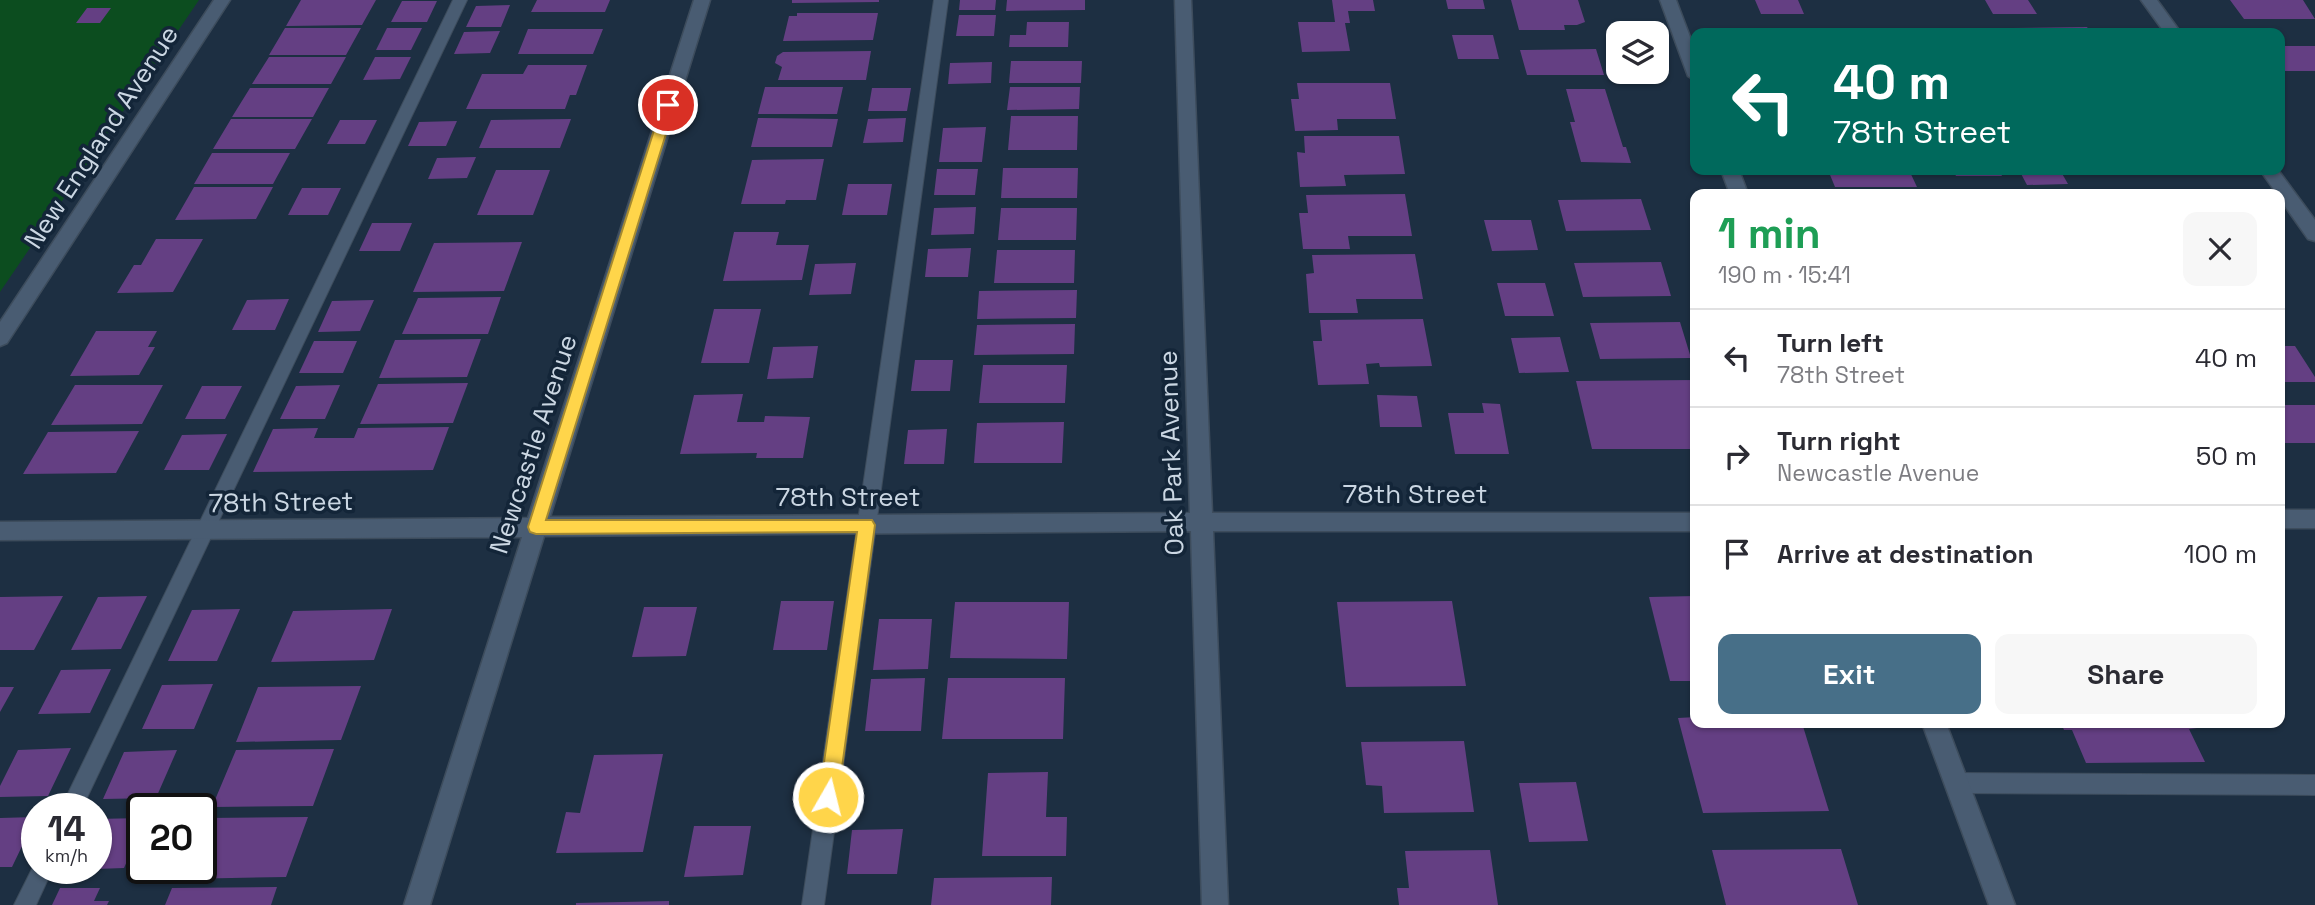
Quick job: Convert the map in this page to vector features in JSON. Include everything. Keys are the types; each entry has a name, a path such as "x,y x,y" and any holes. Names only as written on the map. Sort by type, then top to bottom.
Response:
{"street":[{"name":"New England Avenue","path":"0,338 222,0"},
{"name":"Newcastle Avenue","path":"417,905 702,0"},
{"name":"Oak Park Avenue","path":"1183,0 1215,905"},
{"path":"1668,0 1690,60"},
{"path":"2149,0 2169,28"},
{"path":"2285,192 2315,234"},
{"path":"2285,519 2315,519"},
{"name":"78th Street","path":"0,531 1202,522 1690,522"},
{"path":"1936,728 2002,905"}],"lane":[{"path":"78,793 460,0"},
{"path":"813,905 941,0"},
{"path":"1956,783 2315,785"},
{"path":"25,905 35,884"}],"green space":[{"path":"0,0 199,0 0,292"}],"building":[{"path":"301,0 376,0 362,25 286,26"},
{"path":"537,0 610,0 605,12 531,12"},
{"path":"792,0 879,0 879,2 792,3"},
{"path":"960,0 996,0 995,10 959,10"},
{"path":"1007,0 1085,0 1085,10 1006,11"},
{"path":"1332,0 1373,0 1375,11 1348,11 1350,23 1345,23 1350,51 1302,52 1298,22 1335,22"},
{"path":"1446,0 1483,0 1485,9 1448,9"},
{"path":"1511,0 1578,0 1585,22 1564,25 1565,30 1519,30"},
{"path":"1755,0 1798,0 1804,14 1761,14"},
{"path":"1985,0 2028,0 2037,14 1993,14"},
{"path":"2230,0 2303,0 2315,19 2244,19"},
{"path":"402,1 437,1 427,22 391,22"},
{"path":"510,5 501,27 466,27 476,6"},
{"path":"87,8 111,8 100,23 76,23"},
{"path":"797,13 878,13 873,40 783,41 789,16 797,16"},
{"path":"959,15 996,15 994,36 956,36"},
{"path":"1027,22 1069,22 1068,47 1009,47 1010,35 1026,35"},
{"path":"2087,27 2088,28 2012,28"},
{"path":"285,28 361,28 346,55 269,55"},
{"path":"387,28 422,28 411,50 376,50"},
{"path":"528,29 603,29 593,54 518,54"},
{"path":"500,31 490,53 454,54 464,32"},
{"path":"1452,35 1493,35 1499,59 1458,59"},
{"path":"2285,46 2315,46 2315,71 2285,71"},
{"path":"1596,49 1604,75 1527,75 1520,50"},
{"path":"871,51 866,80 778,80 782,67 775,63 777,56 783,52"},
{"path":"269,57 346,57 331,84 252,84"},
{"path":"375,57 411,57 400,79 363,80"},
{"path":"1011,61 1082,61 1081,83 1009,83"},
{"path":"992,62 991,83 948,84 950,63"},
{"path":"528,65 587,65 576,95 570,95 565,109 466,109 482,74 523,74"},
{"path":"1297,83 1390,83 1396,119 1337,119 1338,130 1295,131 1291,99 1299,99"},
{"path":"765,87 843,87 837,114 758,114"},
{"path":"1010,87 1080,87 1079,109 1007,110"},
{"path":"250,88 329,88 313,117 232,117"},
{"path":"872,88 911,88 907,111 868,111"},
{"path":"1566,89 1605,89 1623,147 1626,147 1631,163 1581,162 1570,122 1575,122"},
{"path":"1011,116 1078,116 1077,150 1008,150"},
{"path":"758,118 838,119 832,147 751,147"},
{"path":"906,118 903,142 863,143 868,119"},
{"path":"231,119 312,119 295,149 213,149"},
{"path":"571,119 560,148 479,148 491,120"},
{"path":"340,120 377,120 365,144 327,144"},
{"path":"457,121 446,146 408,146 419,122"},
{"path":"986,127 982,162 939,162 943,128"},
{"path":"1304,136 1399,136 1405,174 1344,175 1346,186 1300,187 1297,152 1305,153"},
{"path":"212,153 290,153 273,184 194,184"},
{"path":"476,157 467,178 428,179 437,158"},
{"path":"824,159 816,200 786,200 785,204 741,204 752,160"},
{"path":"1003,168 1078,168 1077,198 1001,198"},
{"path":"937,169 978,169 975,195 934,195"},
{"path":"496,170 550,170 533,215 477,215"},
{"path":"1830,175 1911,175 1917,187 1835,187"},
{"path":"1956,175 2002,176 1956,176"},
{"path":"2022,175 2063,175 2068,184 2027,185"},
{"path":"848,184 892,184 887,215 842,215"},
{"path":"194,187 273,187 256,219 175,220"},
{"path":"302,188 341,188 328,215 288,215"},
{"path":"1405,194 1412,236 1348,236 1350,249 1303,249 1299,213 1308,213 1306,195"},
{"path":"1641,199 1651,230 1566,231 1558,200"},
{"path":"976,207 974,234 931,235 934,208"},
{"path":"1001,208 1077,208 1076,240 998,240"},
{"path":"1484,220 1531,220 1538,250 1492,251"},
{"path":"372,223 412,223 400,251 359,251"},
{"path":"734,232 779,232 776,245 809,245 802,280 723,281"},
{"path":"156,239 203,239 173,292 117,293 134,265 141,265"},
{"path":"522,242 504,291 413,292 434,243"},
{"path":"971,248 968,277 925,277 928,249"},
{"path":"997,250 1075,250 1074,283 994,283"},
{"path":"1415,254 1423,299 1356,299 1358,313 1309,313 1306,274 1314,273 1312,255"},
{"path":"1661,262 1671,296 1583,297 1574,263"},
{"path":"856,263 851,294 809,295 815,264"},
{"path":"1497,283 1545,283 1554,316 1505,316"},
{"path":"1077,290 1076,318 977,319 979,291"},
{"path":"501,297 488,334 402,334 418,298"},
{"path":"289,299 275,330 232,330 247,300"},
{"path":"374,300 360,331 318,332 332,301"},
{"path":"714,309 761,309 749,363 701,363"},
{"path":"1423,319 1432,366 1380,367 1379,363 1366,364 1369,384 1318,385 1313,341 1322,341 1320,320"},
{"path":"1680,322 1690,358 1600,359 1590,323"},
{"path":"1075,324 1074,354 974,355 977,325"},
{"path":"96,331 157,331 148,347 155,347 139,375 70,376"},
{"path":"1560,337 1569,372 1519,373 1511,338"},
{"path":"481,339 467,377 379,378 395,340"},
{"path":"314,341 357,341 343,373 299,373"},
{"path":"818,346 813,378 767,379 773,347"},
{"path":"2285,346 2295,346 2315,377 2315,382 2285,382"},
{"path":"915,360 953,360 950,391 911,391"},
{"path":"983,365 1067,365 1065,403 979,403"},
{"path":"1690,380 1690,449 1592,449 1576,381"},
{"path":"468,383 453,423 360,424 378,384"},
{"path":"75,385 163,385 142,424 51,425"},
{"path":"340,385 325,419 280,419 296,386"},
{"path":"202,386 242,386 225,419 185,419"},
{"path":"743,394 737,422 764,422 765,416 810,417 803,458 756,458 757,453 680,454 694,395"},
{"path":"1377,395 1417,396 1422,427 1380,427"},
{"path":"1482,403 1500,404 1509,454 1455,454 1448,413 1484,413"},
{"path":"2285,405 2315,405 2315,443 2285,443"},
{"path":"1064,422 1062,463 974,463 977,423"},
{"path":"449,427 433,470 253,472 273,429 318,428 314,438 354,438 358,428"},
{"path":"947,429 944,464 904,464 908,430"},
{"path":"139,431 116,473 23,474 48,432"},
{"path":"227,434 209,470 164,470 182,435"},
{"path":"63,596 34,650 0,650 0,597"},
{"path":"147,596 121,649 71,650 98,597"},
{"path":"1690,596 1690,681 1670,681 1649,597"},
{"path":"781,601 834,601 827,650 773,650"},
{"path":"1452,601 1466,686 1346,687 1337,602"},
{"path":"955,602 1069,602 1067,659 950,658"},
{"path":"644,607 697,607 686,656 632,657"},
{"path":"240,609 217,661 168,661 192,610"},
{"path":"392,609 374,660 271,662 293,611"},
{"path":"879,619 932,619 928,669 873,670"},
{"path":"111,669 90,713 38,714 61,670"},
{"path":"925,678 921,731 865,731 871,679"},
{"path":"948,678 1065,678 1063,739 942,739"},
{"path":"213,684 194,729 142,729 162,685"},
{"path":"361,686 341,740 236,742 258,687"},
{"path":"0,687 14,687 0,712"},
{"path":"1690,717 1690,728 1804,728 1829,811 1703,813 1678,718"},
{"path":"2063,728 2197,728 2189,729 2205,762 2086,763 2072,730"},
{"path":"1464,741 1474,812 1384,813 1382,786 1366,785 1361,742"},
{"path":"71,748 49,793 21,793 21,797 0,797 0,786 18,750"},
{"path":"334,749 313,806 217,807 217,795 236,750"},
{"path":"177,750 158,793 126,793 126,799 112,799 112,793 106,793 124,752"},
{"path":"663,754 643,852 556,853 566,812 580,813 594,755"},
{"path":"1048,772 1046,817 1067,817 1066,856 982,856 988,773"},
{"path":"1576,782 1588,841 1529,842 1519,783"},
{"path":"21,817 21,848 12,867 0,867 0,818"},
{"path":"308,817 286,877 217,878 217,818"},
{"path":"126,818 124,868 112,868 112,819"},
{"path":"694,826 751,826 743,875 684,877"},
{"path":"903,829 897,874 847,874 852,830"},
{"path":"1841,849 1858,905 1726,905 1712,850"},
{"path":"1490,850 1498,905 1399,905 1397,888 1409,888 1405,851"},
{"path":"1052,877 1051,905 931,905 934,878"},
{"path":"277,887 271,905 165,905 172,888"},
{"path":"60,888 100,888 94,901 109,901 107,905 52,905"},
{"path":"669,901 669,905 576,905 576,903"}],"route":[{"path":"668,105 536,527 866,525 828,797"}]}
